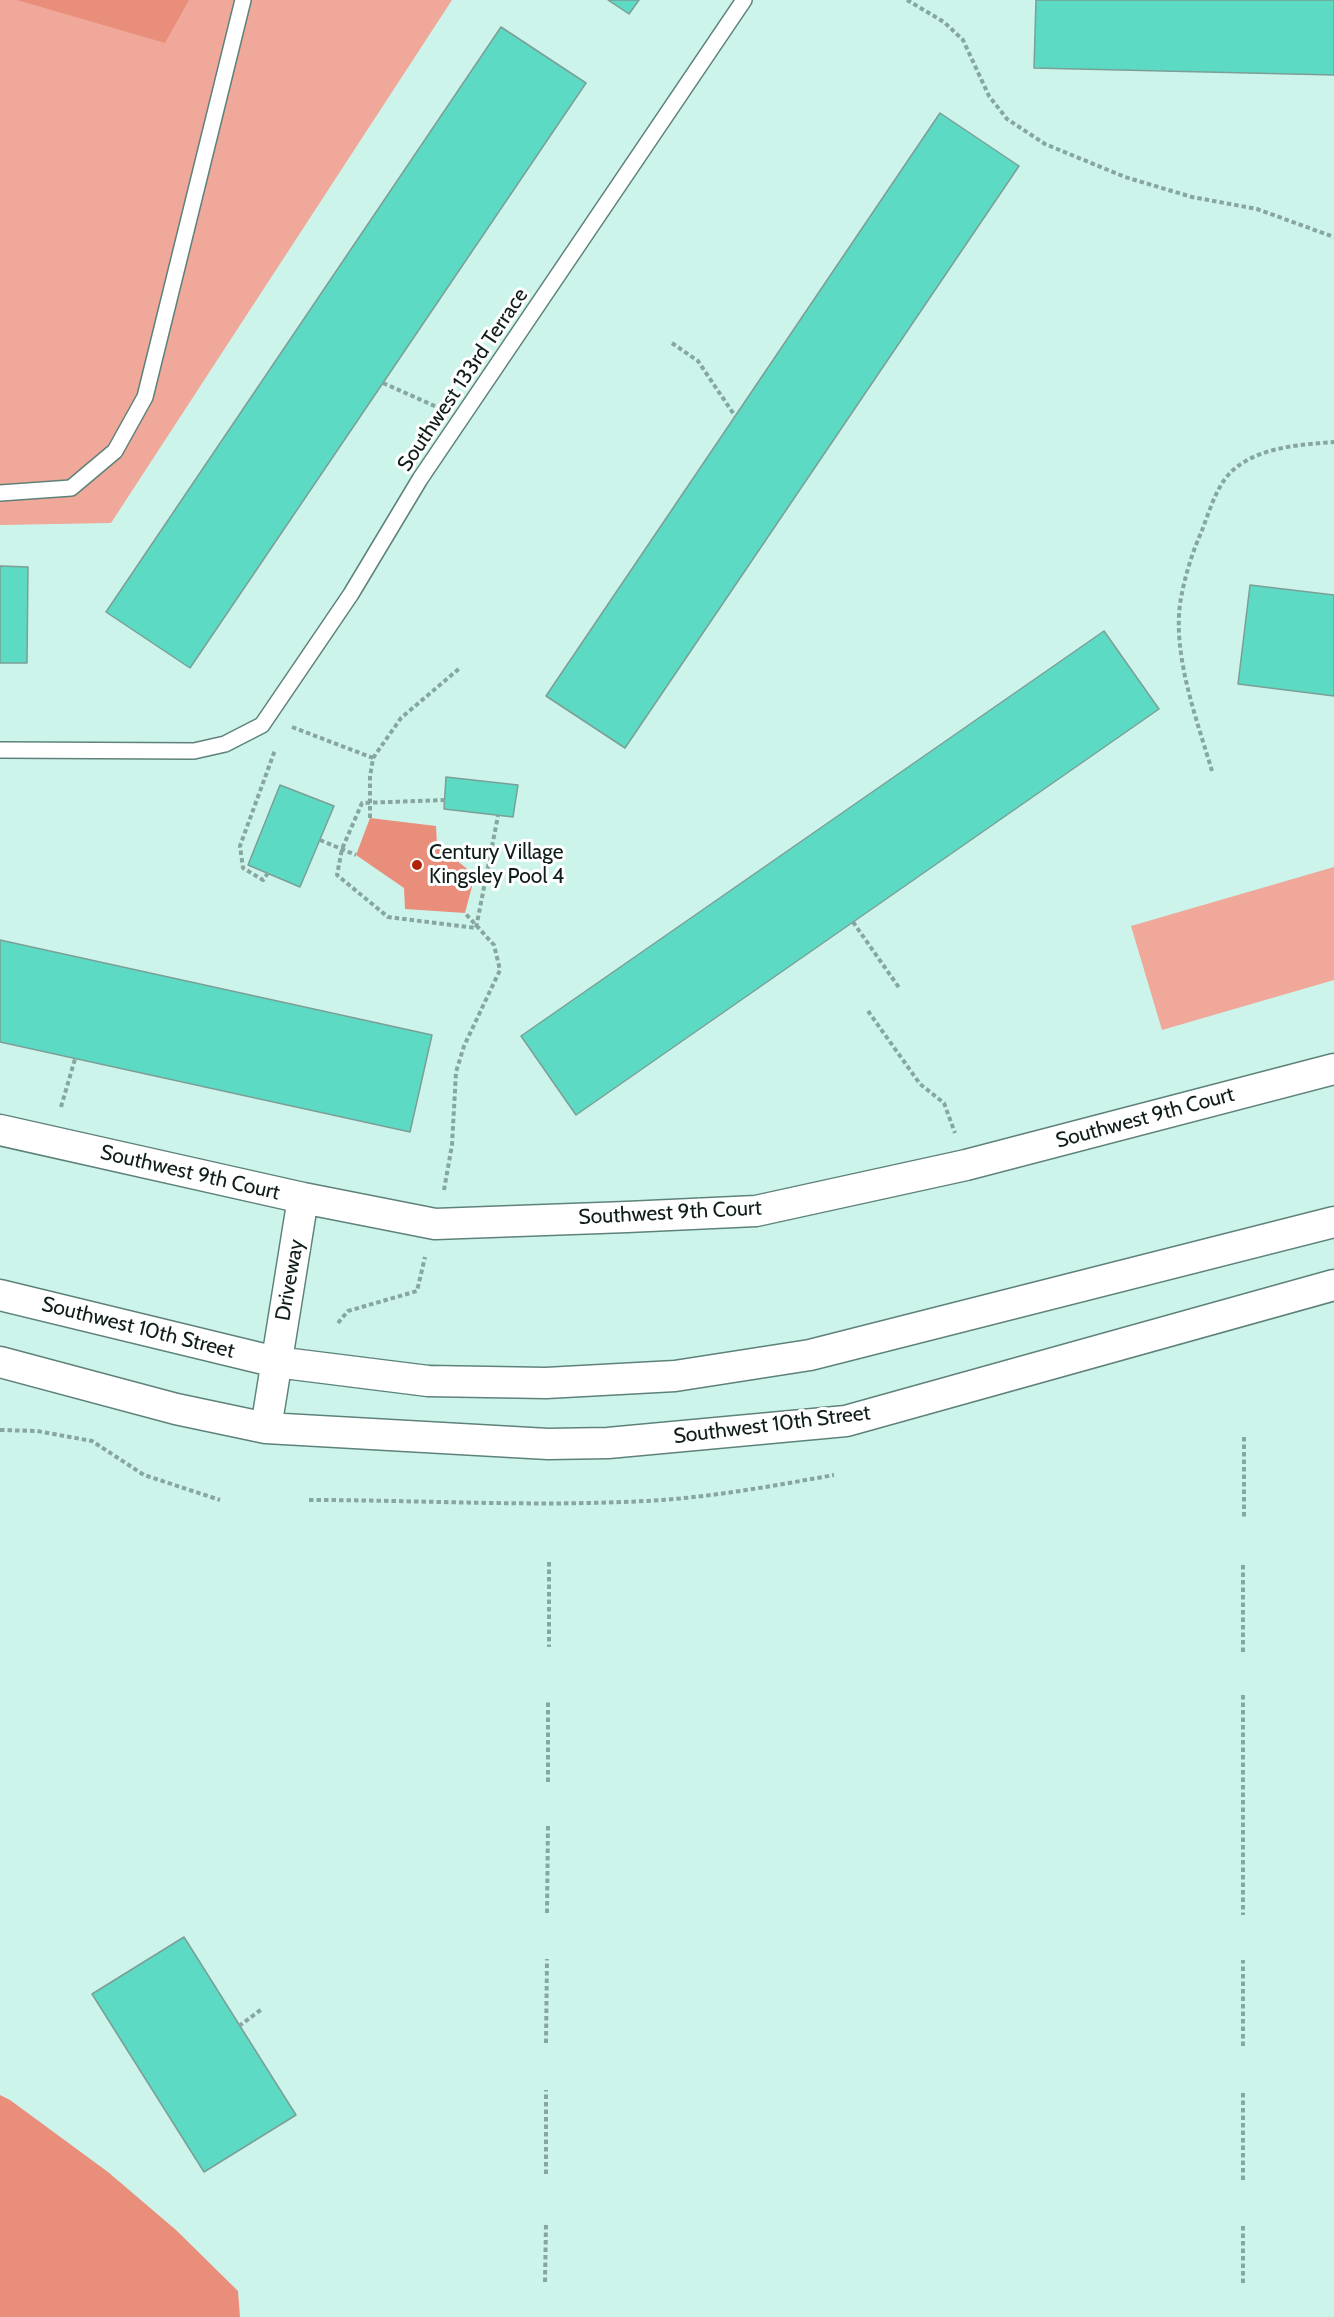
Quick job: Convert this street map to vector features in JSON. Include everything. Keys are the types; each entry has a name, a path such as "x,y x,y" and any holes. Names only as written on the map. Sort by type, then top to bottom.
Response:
{"street":[{"name":"Southwest 9th Court","path":"0,1130 303,1198 435,1224 744,1212 966,1165 1334,1069"},
{"name":"Driveway","path":"276,1362 303,1198"},
{"name":"Southwest 10th Street","path":"0,1295 276,1362 428,1381 546,1383 675,1376 810,1355 1334,1222"},
{"name":"Southwest 10th Street","path":"0,1362 176,1409 266,1428 548,1444 608,1443 846,1421 1334,1285"},
{"path":"266,1428 276,1362"}],"lane":[{"path":"0,493 72,488 115,451 145,397 243,0"},
{"name":"Southwest 133rd Terrace","path":"0,750 194,751 225,744 262,725 351,594 420,479 744,0"}],"path":[{"path":"907,0 944,22 963,40 989,96 1007,119 1044,144 1125,177 1192,197 1257,209 1334,237"},
{"path":"672,343 698,361 735,416"},
{"path":"383,383 444,410 459,423"},
{"path":"1212,771 1187,685 1179,620 1180,599 1194,550 1225,478 1245,462 1269,451 1296,445 1334,442"},
{"path":"370,818 370,777 373,758 400,718 461,667"},
{"path":"262,725 280,735"},
{"path":"268,873 263,880 243,868 240,846 280,735 286,727 373,758"},
{"path":"445,800 362,803 342,849 337,875 388,917 476,928"},
{"path":"476,928 498,816"},
{"path":"320,840 356,855"},
{"path":"443,1197 452,1145 456,1072 464,1046 500,970 494,945 476,928 465,913"},
{"path":"853,922 900,988"},
{"path":"868,1011 920,1084 944,1103 966,1165"},
{"path":"51,1142 75,1059"},
{"path":"338,1323 348,1311 417,1291 427,1251"},
{"path":"0,1430 36,1431 92,1441 144,1475 220,1500"},
{"path":"1244,1437 1244,1519"},
{"path":"309,1500 459,1504 647,1501 721,1493 834,1475"},
{"path":"549,1562 549,1647"},
{"path":"1243,1565 1243,1652"},
{"path":"1243,1695 1243,1915"},
{"path":"548,1700 548,1782"},
{"path":"547,1913 548,1824"},
{"path":"546,2043 547,1959"},
{"path":"1243,1960 1243,2046"},
{"path":"239,2026 262,2009"},
{"path":"546,2090 546,2174"},
{"path":"1243,2094 1243,2181"},
{"path":"545,2282 546,2223"},
{"path":"1243,2226 1243,2286"}],"shaded area":[{"path":"0,0 452,0 111,523 0,525"},
{"path":"17,0 189,0 165,43"},
{"name":"Century Village Kingsley Pool 4","path":"370,818 436,826 437,845 475,875 465,913 405,909 404,888 356,855"},
{"path":"1334,867 1334,980 1162,1030 1131,926"},
{"path":"0,2095 108,2172 176,2230 238,2291 240,2317 0,2317"}],"building":[{"path":"608,0 639,0 629,14"},
{"path":"1036,0 1334,0 1334,75 1034,68"},
{"path":"501,27 586,83 190,668 106,612"},
{"path":"940,113 1019,166 625,748 546,696"},
{"path":"0,566 28,567 27,663 0,663"},
{"path":"1250,585 1334,595 1334,696 1238,684"},
{"path":"1104,631 1159,709 576,1115 521,1036"},
{"path":"446,777 518,785 513,817 444,809"},
{"path":"280,785 334,806 300,887 248,865"},
{"path":"0,940 432,1035 410,1132 0,1042"},
{"path":"184,1937 296,2115 204,2172 92,1994"}],"place":[{"name":"Century Village Kingsley Pool 4","path":"417,865"}]}
